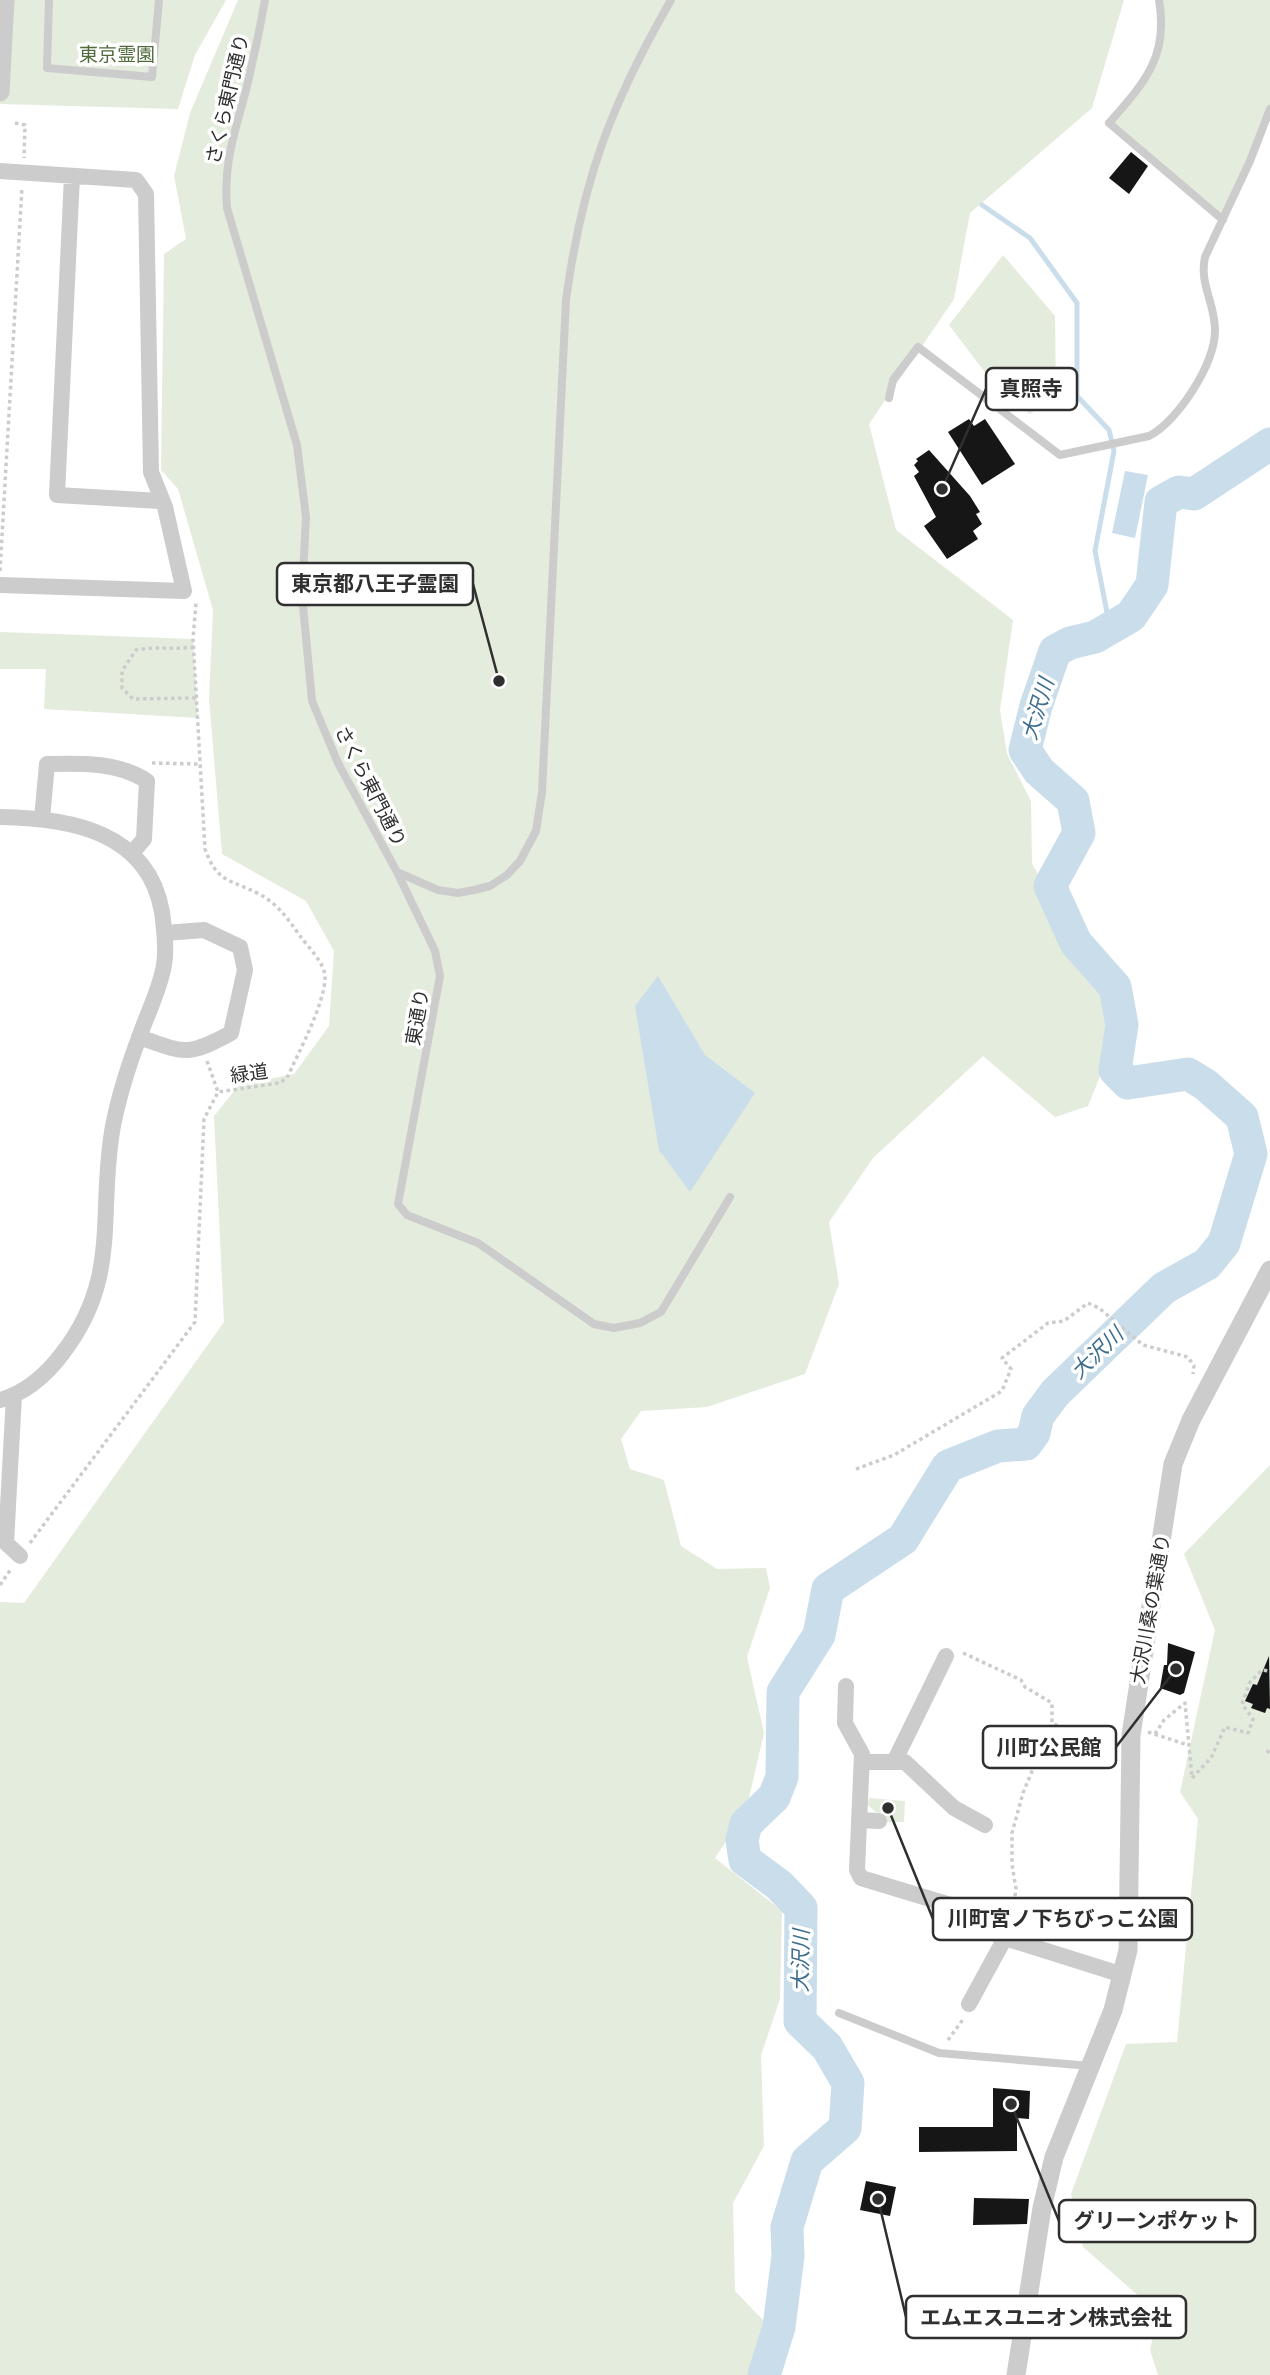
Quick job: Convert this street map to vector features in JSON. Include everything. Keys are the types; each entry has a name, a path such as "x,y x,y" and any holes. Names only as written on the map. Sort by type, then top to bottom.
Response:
{"street":[{"path":"0,92 5,0"},
{"path":"0,171 136,180 146,194 151,471 160,501 165,508 184,592 0,585"},
{"path":"72,176 57,495 160,501"},
{"path":"42,819 47,764 84,762 136,774 147,781 144,839 132,853"},
{"path":"0,817 42,819 81,827 106,837 132,853 151,877 165,933 164,964 113,1127 105,1251 99,1287 91,1309 55,1364 7,1398 6,1543 20,1556"},
{"path":"139,1037 183,1053 202,1049 232,1033 245,971 240,947 204,930 165,933"},
{"name":"大沢川桑の葉通り","path":"1016,2375 1042,2208 1066,2121 1113,2010 1128,1950 1130,1762 1135,1693 1173,1464 1191,1420 1270,1270"},
{"path":"895,1760 950,1652"},
{"path":"846,1686 845,1723 862,1754 857,1870 861,1878 957,1907 989,1931 1007,1939 1123,1975"},
{"path":"862,1762 905,1762 954,1808 985,1825"},
{"path":"859,1820 879,1821"},
{"path":"969,2004 1007,1939"}],"lane":[{"path":"49,0 47,68 152,77 159,0"},
{"name":"さくら東門通り","path":"265,0 247,85 227,156 227,208 297,445 306,517 302,595 312,701 338,763 397,872 438,890 458,893 490,886 520,862 536,831 542,792 566,300 574,241 590,172 612,114 671,0"},
{"path":"1159,0 1163,24 1149,77 1109,123 1223,220"},
{"path":"889,398 893,380 918,346 1060,456 1149,436 1158,431 1197,384 1210,355 1215,330 1201,274 1205,257 1270,109"},
{"name":"東通り","path":"397,872 435,951 440,976 398,1204 407,1215 478,1243 594,1324 614,1328 640,1322 661,1312 730,1196"},
{"path":"839,2013 939,2053 1090,2066"}],"path":[{"path":"0,576 25,125 15,123"},
{"name":"緑道","path":"0,1585 195,1322 204,1119 218,1092 279,1083 287,1078 314,1017 325,976 320,962 278,906 258,894 225,881 211,867 205,849 199,764 194,647 197,603 184,592"},
{"path":"194,647 172,650 152,647 136,650 122,671 122,688 133,699 197,698"},
{"path":"136,774 147,763 199,764"},
{"path":"202,1049 218,1092"},
{"path":"856,1469 894,1454 1002,1391 1011,1369 1002,1358 1048,1322 1064,1321 1088,1303 1099,1308 1143,1345 1188,1356 1194,1366 1189,1384"},
{"path":"950,1652 1021,1680 1025,1687 1052,1703 1052,1723 1023,1793 1012,1833 1016,1889 1007,1939"},
{"path":"1155,1734 1164,1720 1185,1703 1192,1777 1211,1758 1226,1727 1248,1733 1253,1719 1242,1704 1250,1682 1262,1670 1270,1671"},
{"path":"1052,1723 1130,1762"},
{"path":"1143,1730 1188,1745"},
{"path":"939,2053 970,2009 969,2004"}],"green space":[{"name":"東京霊園","path":"0,0 226,0 195,55 178,109 0,104"},
{"path":"238,0 1124,0 1092,108 970,213 954,299 869,424 896,530 1013,620 1000,710 1007,754 1031,801 1032,864 1114,1003 1105,1064 1088,1106 1055,1117 983,1056 873,1158 829,1222 839,1284 805,1374 707,1407 641,1411 621,1439 630,1469 664,1480 681,1546 717,1569 766,1568 770,1588 747,1657 764,1733 746,1811 715,1858 782,1911 780,1999 761,2055 764,2146 733,2203 735,2291 767,2324 748,2375 0,2375 0,1602 24,1603 224,1322 214,1116 239,1085 294,1074 329,1026 334,951 306,901 222,854 209,699 213,610 178,489 161,470 164,254 186,239 174,176 190,113"},
{"path":"1159,0 1270,0 1270,109 1223,220 1109,123 1143,82 1151,68 1160,38"},
{"path":"1003,255 1055,316 1056,394 1030,414 999,391 949,325"},
{"path":"0,632 193,639 198,718 44,709 46,669 0,669"},
{"path":"1270,1465 1270,2375 1158,2375 1150,2350 1158,2313 1083,2247 1071,2194 1126,2044 1177,2042 1198,1819 1180,1792 1215,1630 1184,1554"},
{"path":"869,1798 905,1801 904,1822 883,1822 882,1813 876,1812 868,1805"}],"water":[{"path":"1125,471 1148,475 1135,538 1112,533"},
{"path":"658,976 705,1055 755,1093 690,1192 659,1150 635,1006"}],"building":[{"path":"1131,152 1148,166 1129,194 1109,178"},
{"path":"969,419 974,426 985,419 1015,464 982,485 948,432"},
{"path":"929,450 970,496 980,512 976,514 982,524 973,531 978,539 947,559 924,526 936,517 914,476 919,472 914,465 918,461 916,459"},
{"path":"1168,1643 1195,1652 1184,1693 1180,1695 1160,1688 1164,1665 1167,1665"},
{"path":"1269,1656 1270,1709 1267,1708 1265,1713 1251,1708 1253,1704 1245,1701 1253,1684 1257,1685"},
{"path":"993,2088 1030,2091 1029,2119 1017,2118 1017,2151 919,2152 919,2127 993,2127"},
{"path":"866,2181 896,2187 890,2216 860,2210"},
{"path":"974,2198 1029,2199 1027,2224 973,2225"}],"waterway":[{"path":"982,205 1030,238 1077,303 1077,396 1109,430 1114,451 1095,551 1110,628"},
{"name":"大沢川","path":"764,2375 779,2327 788,2256 787,2227 807,2161 845,2128 848,2083 827,2047 800,2021 801,1908 779,1885 745,1860 742,1840 746,1824 774,1797 782,1777 783,1692 819,1635 828,1589 903,1539 948,1466 998,1446 1026,1444 1034,1433 1038,1416 1055,1393 1164,1288 1207,1264 1224,1243 1251,1154 1242,1117 1206,1085 1188,1074 1128,1083 1115,1070 1122,1025 1115,987 1076,943 1050,886 1079,833 1073,801 1039,771 1025,750 1036,706 1055,651 1070,643 1095,637 1131,616 1152,585 1161,502 1179,492 1194,494 1270,444"}],"place":[{"name":"真照寺","path":"942,489"},
{"name":"東京都八王子霊園","path":"499,681"},
{"name":"川町公民館","path":"1176,1669"},
{"name":"川町宮ノ下ちびっこ公園","path":"888,1808"},
{"name":"グリーンポケット","path":"1011,2104"},
{"name":"エムエスユニオン株式会社","path":"878,2199"}]}
